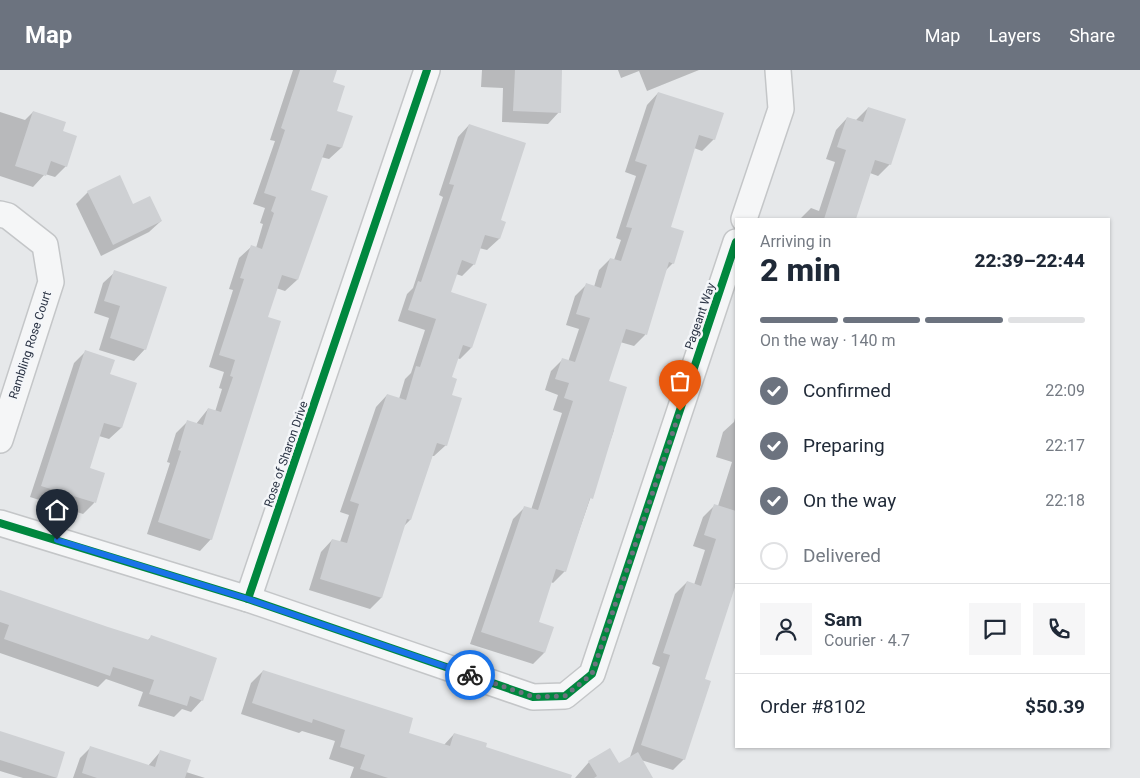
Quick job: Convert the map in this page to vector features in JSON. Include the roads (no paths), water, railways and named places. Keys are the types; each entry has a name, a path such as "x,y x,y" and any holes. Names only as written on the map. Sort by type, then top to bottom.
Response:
{"street":[{"name":"Rose of Sharon Drive","path":"248,599 427,70"},
{"path":"744,218 781,109 778,70"},
{"name":"Rambling Rose Court","path":"0,214 8,216 46,245 51,282 0,440"},
{"name":"Pageant Way","path":"248,599 534,697 565,696 592,674 735,245"},
{"path":"0,523 248,599"}]}
